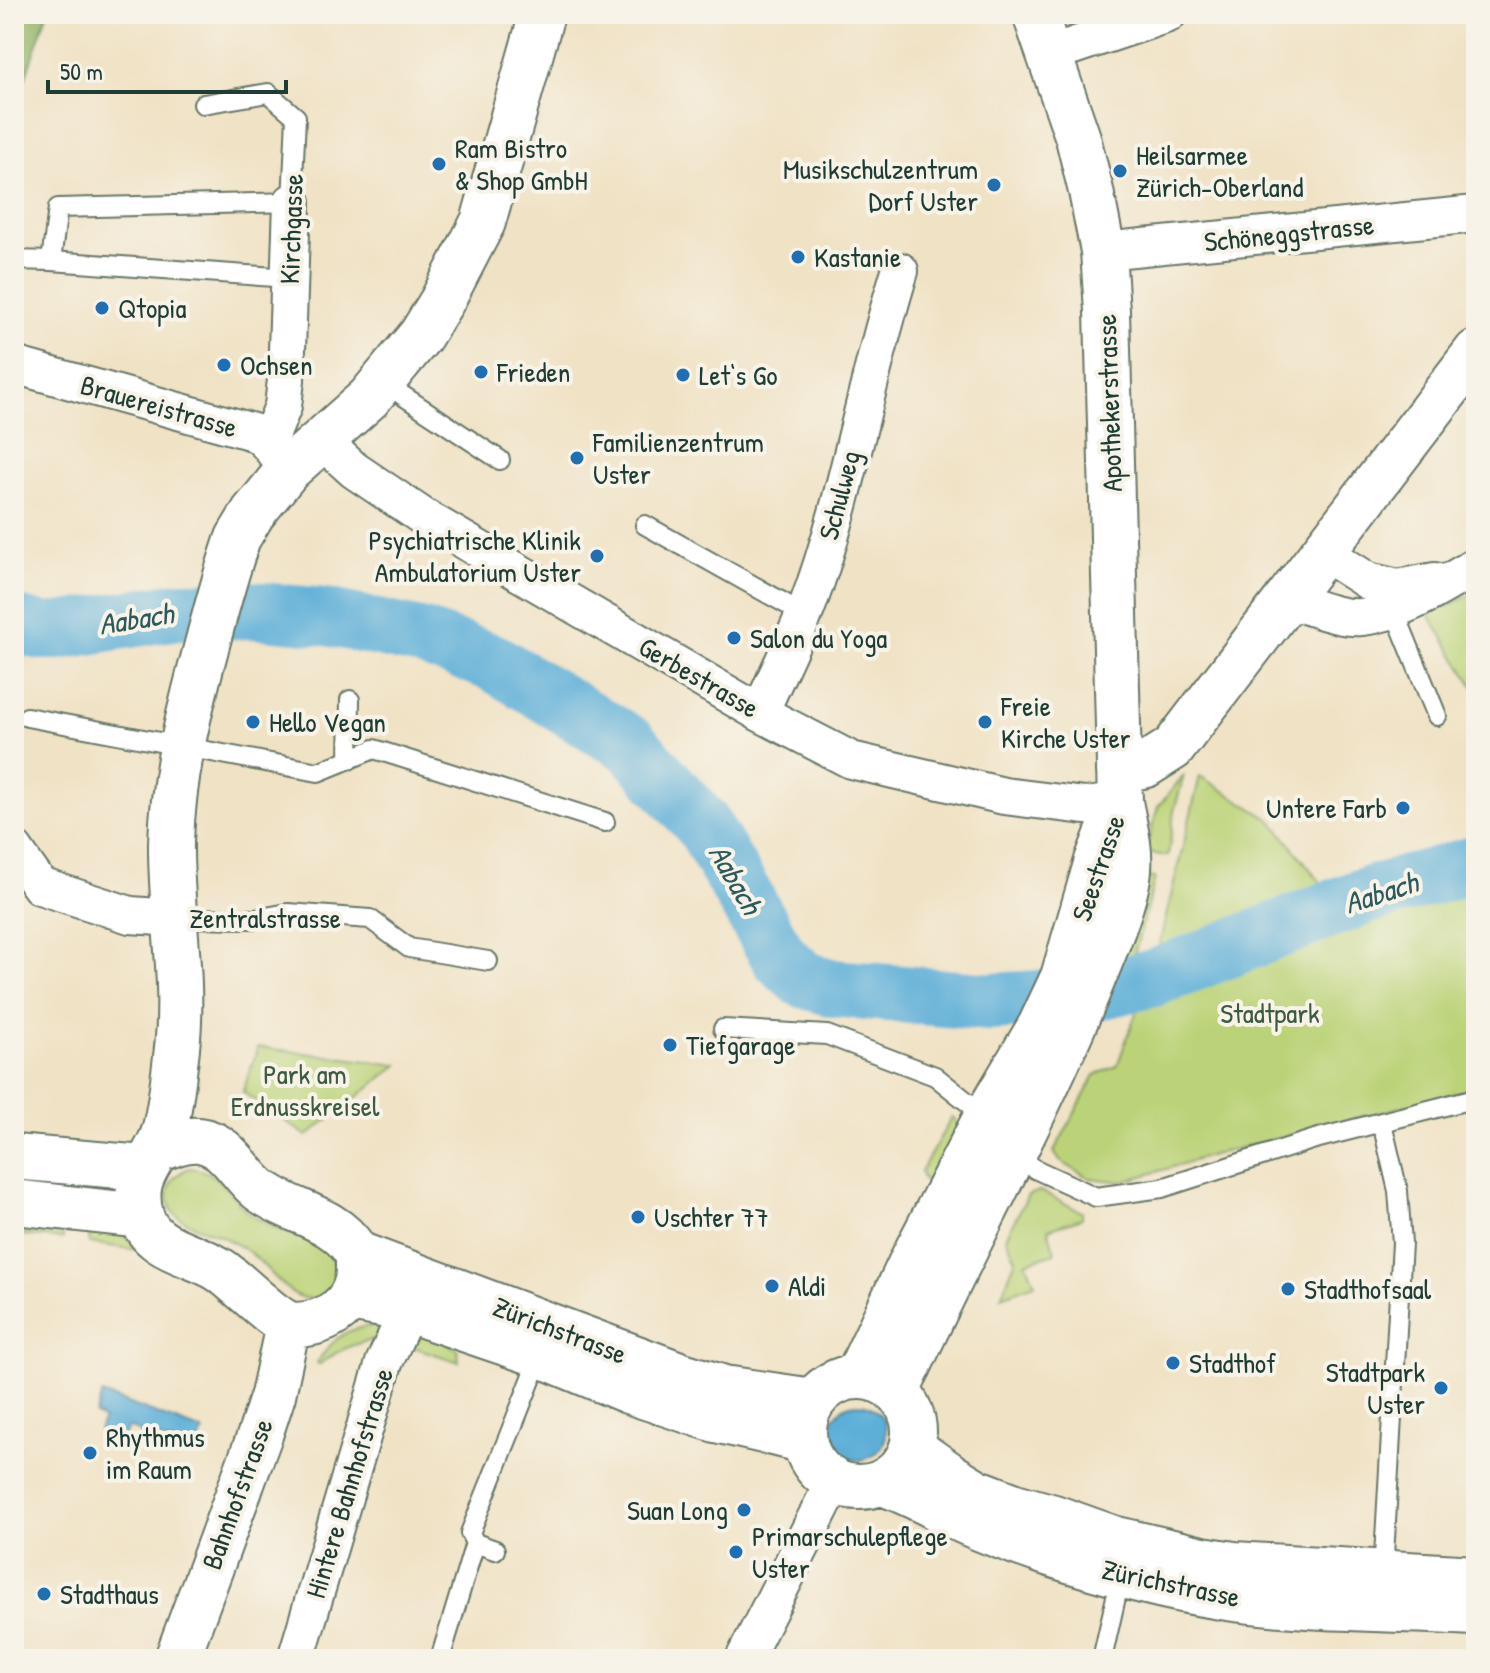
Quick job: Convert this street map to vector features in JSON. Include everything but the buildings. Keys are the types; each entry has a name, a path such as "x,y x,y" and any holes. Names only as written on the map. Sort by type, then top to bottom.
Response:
{"main road":[{"path":"178,1046 209,1127 221,1147 258,1189 279,1203 331,1225 348,1238 358,1254 359,1280 350,1299 335,1314 316,1324 288,1325 276,1319 240,1284 217,1267 168,1247 150,1233 141,1216 139,1189 165,1129 178,1046 180,981 171,846 173,796 181,745 238,538 279,455 322,441 369,398 421,335 465,260 483,222 542,14"},
{"name":"Apothekerstrasse","path":"1035,14 1078,138 1103,251 1119,787"},
{"path":"1119,787 1173,748 1476,352"},
{"name":"Seestrasse","path":"877,1385 926,1326 1000,1135 1080,975 1097,861 1119,787"},
{"path":"14,1157 151,1159 179,1141 199,1139 221,1147"},
{"path":"14,1202 141,1216"},
{"name":"Zürichstrasse","path":"358,1254 808,1420"},
{"name":"Zürichstrasse","path":"350,1299 408,1310 716,1420 808,1420"},
{"name":"Bahnhofstrasse","path":"177,1659 261,1432 273,1395 288,1325"},
{"path":"832,1384 877,1385 912,1417 912,1448 901,1468 882,1483 858,1488 834,1482 810,1461 808,1420 832,1384"},
{"name":"Zürichstrasse","path":"912,1448 976,1491 1116,1539 1202,1559 1234,1564 1476,1578"},
{"name":"Zürichstrasse","path":"882,1483 914,1494 992,1533 1121,1575 1194,1592 1310,1607 1476,1613"}],"street":[{"path":"1049,54 1168,14"},
{"name":"Kirchgasse","path":"279,455 292,202"},
{"name":"Schöneggstrasse","path":"1103,251 1476,214"},
{"name":"Schulweg","path":"760,713 804,614 844,484 879,336 900,271"},
{"name":"Brauereistrasse","path":"14,365 253,432 279,455"},
{"name":"Gerbestrasse","path":"322,441 354,470 422,516 760,713 851,760 1004,796 1085,806 1119,787"},
{"path":"1324,553 1368,581 1398,588 1468,571"},
{"path":"1288,600 1360,617 1394,610 1468,571"},
{"path":"14,849 40,886 130,915 175,918"},
{"name":"Hintere Bahnhofstrasse","path":"296,1659 384,1363 408,1310"},
{"path":"744,1659 834,1482"}],"lane":[{"name":"Kirchgasse","path":"203,104 268,93 296,117 292,202"},
{"path":"51,261 58,208 292,202"},
{"path":"14,260 289,278"},
{"path":"402,395 500,460"},
{"path":"645,525 804,614"},
{"path":"1394,610 1437,716"},
{"path":"349,760 350,700"},
{"path":"27,717 318,772 374,749 605,822"},
{"name":"Zentralstrasse","path":"175,918 255,919 288,913 370,919 409,948 488,961"},
{"path":"723,1029 827,1035 935,1076 1035,1169 1096,1197 1162,1188 1315,1139 1476,1098"},
{"path":"1382,1123 1398,1191 1402,1243 1383,1574"},
{"path":"440,1659 475,1543 470,1533 541,1355"},
{"path":"475,1543 495,1550"},
{"path":"1102,1659 1121,1575"}],"green space":[{"path":"14,14 47,14 14,111"},
{"path":"1476,592 1476,690 1429,615"},
{"path":"1184,775 1174,811 1168,856 1145,853 1158,807"},
{"name":"Stadtpark","path":"1200,776 1271,820 1351,920 1476,881 1476,1088 1212,1155 1123,1182 1089,1178 1060,1161 1054,1152 1095,1075 1117,1066 1156,958"},
{"path":"1143,877 1155,878 1132,962 1121,962"},
{"name":"Park am Erdnusskreisel","path":"258,1047 398,1065 307,1136 243,1092"},
{"path":"952,1117 957,1121 960,1144 936,1186 923,1179 921,1171"},
{"path":"189,1168 210,1174 218,1180 253,1216 329,1249 335,1275 328,1289 317,1297 296,1295 249,1252 178,1217 169,1204 170,1185 174,1178"},
{"path":"1040,1191 1082,1212 1082,1218 1048,1229 1055,1253 1026,1262 1035,1284 1001,1296 1016,1260 1006,1237 1028,1195"},
{"path":"14,1217 65,1223 63,1239 14,1234"},
{"path":"91,1227 122,1232 136,1250 89,1243"},
{"path":"377,1325 382,1337 349,1347 317,1363 342,1335"},
{"path":"427,1333 458,1349 459,1362 413,1347 415,1339"}],"water":[{"path":"102,1394 203,1431 196,1452 156,1437 153,1446 139,1441 141,1432 128,1427 123,1440 99,1431 103,1419 95,1415"},
{"path":"858,1404 878,1412 886,1432 878,1452 858,1460 838,1452 830,1432 838,1412"}],"waterway":[{"name":"Aabach","path":"14,624 41,631 59,631 178,611 252,610 327,617 421,637 494,663 631,745 703,825 780,958 803,979 833,988 990,1002 1073,997 1154,978 1362,897 1476,864"}],"place":[{"name":"Ram Bistro & Shop GmbH","path":"439,164"},
{"name":"Heilsarmee Zürich-Oberland","path":"1120,171"},
{"name":"Musikschulzentrum Dorf Uster","path":"994,185"},
{"name":"Kastanie","path":"798,257"},
{"name":"Qtopia","path":"102,308"},
{"name":"Ochsen","path":"224,365"},
{"name":"Frieden","path":"481,372"},
{"name":"Let‘s Go","path":"683,375"},
{"name":"Familienzentrum Uster","path":"577,458"},
{"name":"Psychiatrische Klinik Ambulatorium Uster","path":"597,556"},
{"name":"Salon du Yoga","path":"734,638"},
{"name":"Hello Vegan","path":"253,722"},
{"name":"Freie Kirche Uster","path":"985,722"},
{"name":"Untere Farb","path":"1403,808"},
{"name":"Tiefgarage","path":"670,1045"},
{"name":"Uschter 77","path":"638,1217"},
{"name":"Aldi","path":"772,1286"},
{"name":"Stadthofsaal","path":"1288,1289"},
{"name":"Stadthof","path":"1173,1363"},
{"name":"Stadtpark Uster","path":"1441,1388"},
{"name":"Rhythmus im Raum","path":"90,1453"},
{"name":"Suan Long","path":"744,1510"},
{"name":"Primarschulepflege Uster","path":"736,1552"},
{"name":"Stadthaus","path":"44,1594"}]}
